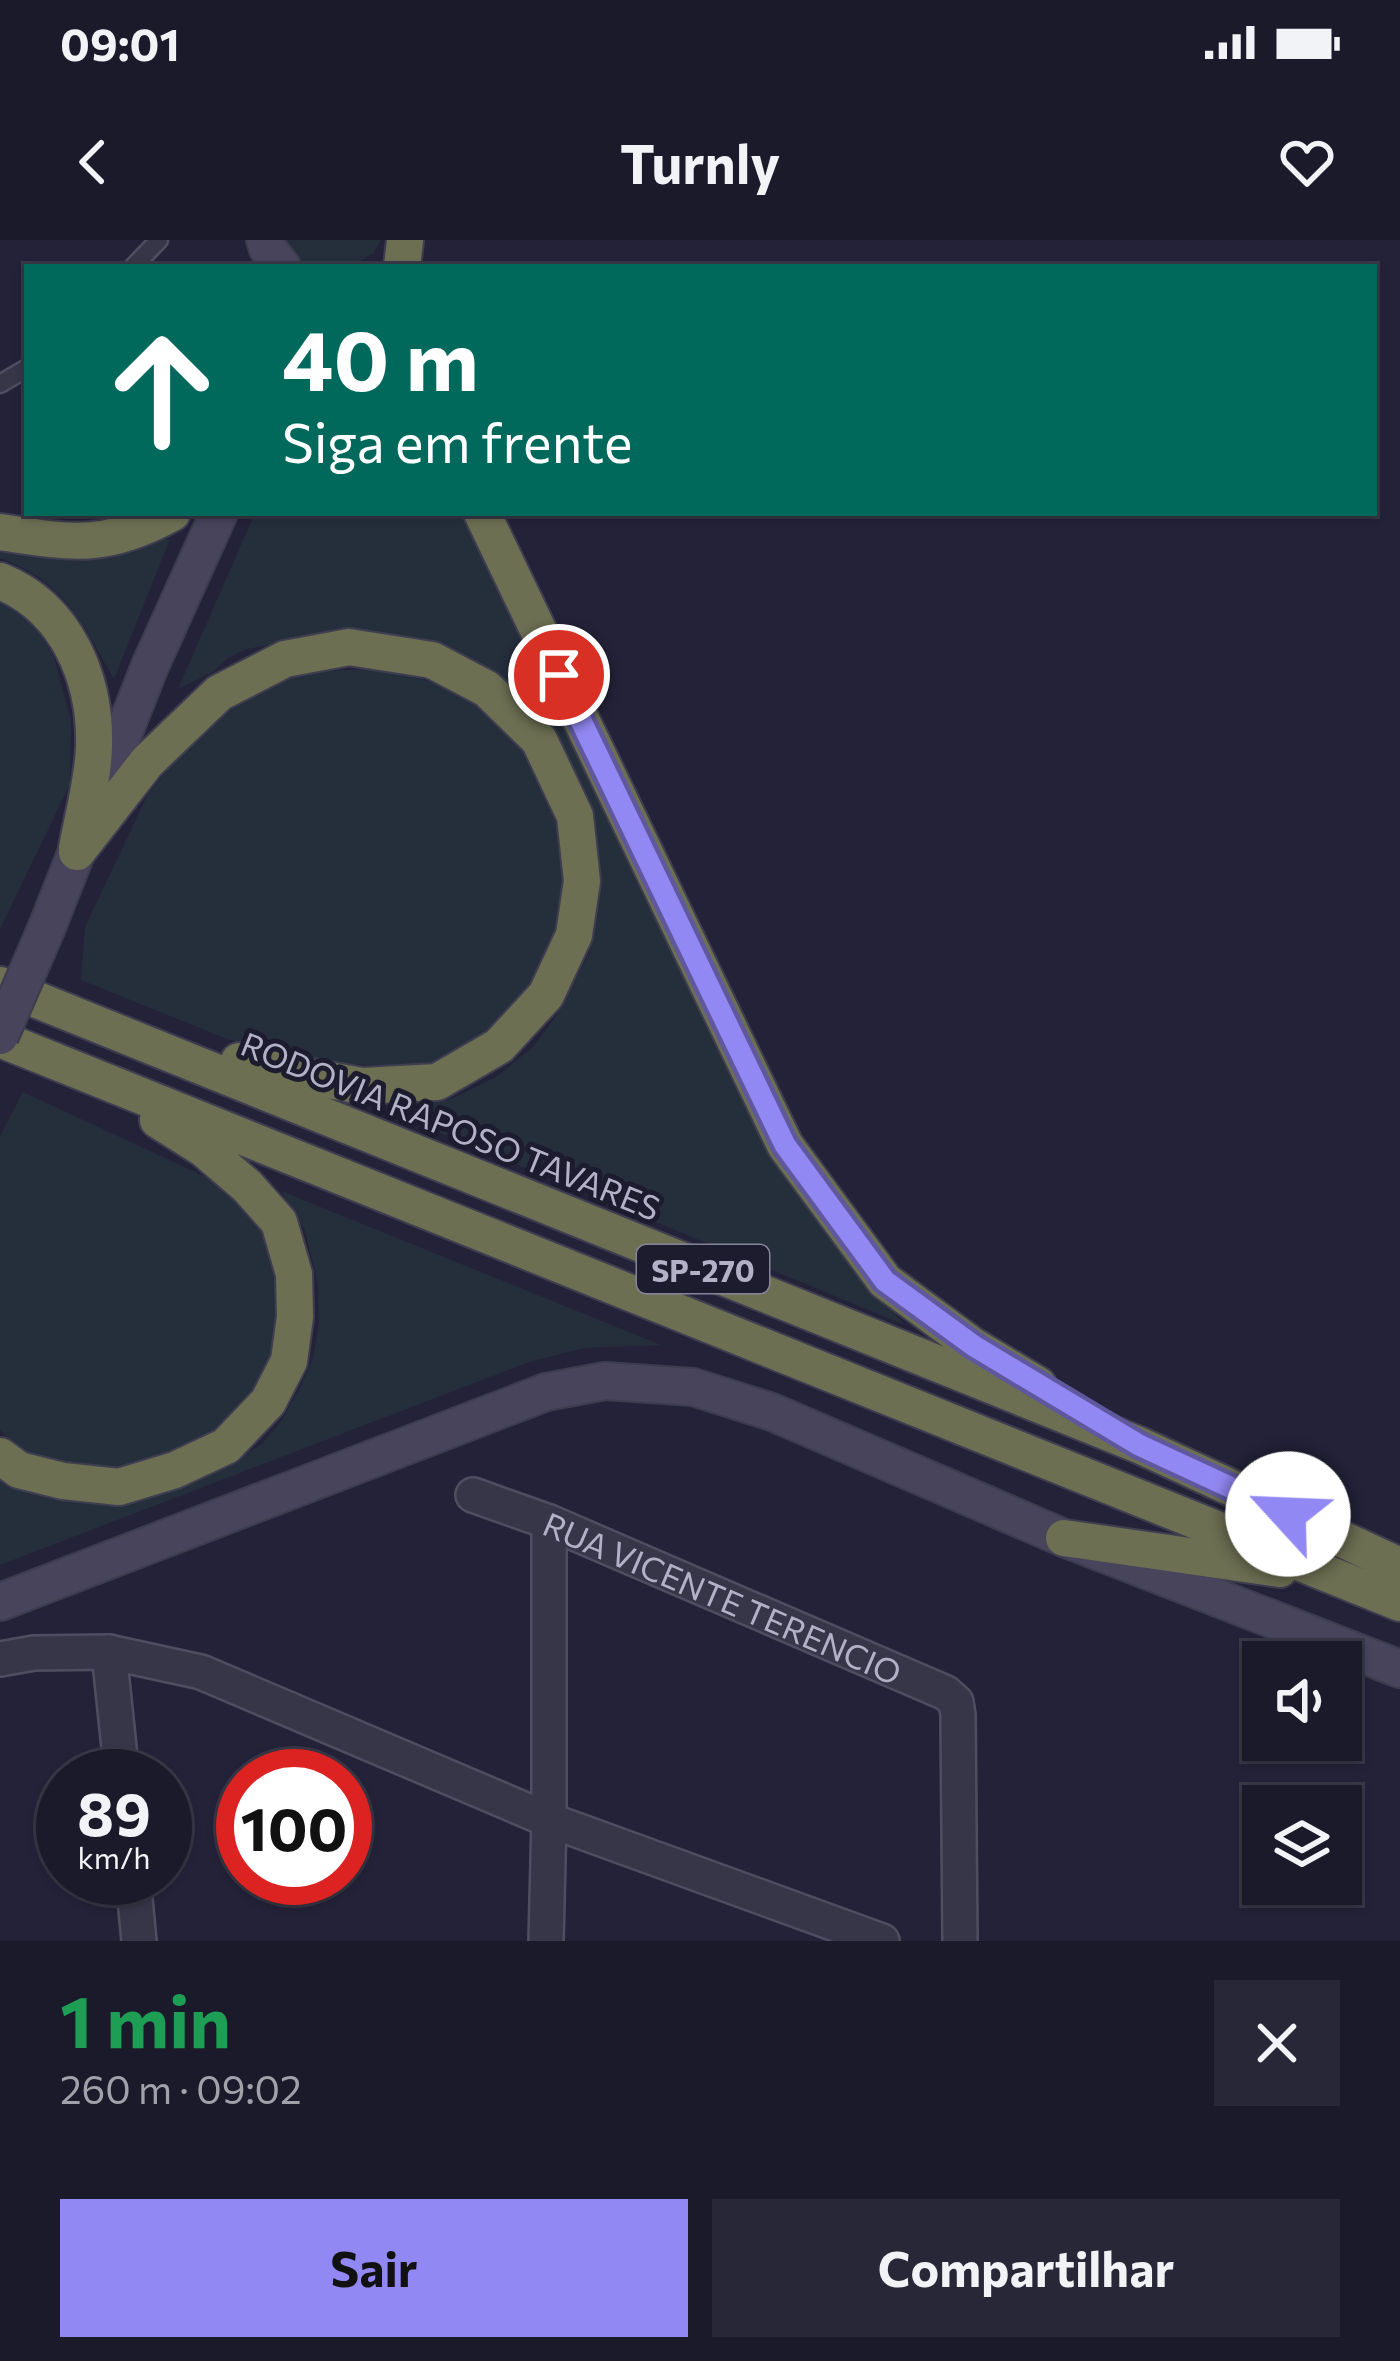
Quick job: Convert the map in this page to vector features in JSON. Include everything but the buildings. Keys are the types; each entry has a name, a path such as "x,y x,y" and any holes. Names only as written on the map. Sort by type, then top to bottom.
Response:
{"highway":[{"path":"0,532 98,542 166,516"},
{"path":"483,516 775,1125 829,1208 885,1281 974,1346 1139,1445"},
{"path":"0,581 52,616 78,653 91,700 94,750 77,852"},
{"path":"77,852 147,762 219,693 285,658 349,647 432,660 487,688 538,740 575,816 582,881 577,917 574,935 546,995 500,1046 437,1082 362,1086 278,1071 100,1025"},
{"name":"RODOVIA RAPOSO TAVARES","path":"0,985 1139,1445 1400,1566"},
{"name":"SP-270","path":"0,1037 1400,1603"},
{"path":"0,1456 19,1470 119,1487 176,1470 226,1446 268,1402 289,1360 294,1274 278,1222 247,1186 204,1149 84,1072"},
{"path":"1064,1538 1340,1577"}],"main road":[{"path":"0,1037 150,666 219,516"},
{"path":"0,1602 546,1392 605,1381 693,1387 772,1412 1064,1538 1400,1669"}],"street":[{"name":"RUA VICENTE TERENCIO","path":"472,1495 549,1522 956,1702 960,1941"},
{"path":"546,1941 549,1522"},
{"path":"109,1652 119,1749"},
{"path":"0,1659 34,1653 109,1652 200,1672 549,1820 882,1941"},
{"path":"136,1905 139,1941"}],"lane":[{"path":"136,264 159,240"}],"shaded area":[{"path":"284,240 381,240 373,253 356,264 306,264"},
{"path":"254,516 463,516 774,1149 835,1241 905,1325 390,1112 452,1099 496,1077 533,1047 558,1013 588,955 597,914 597,826 563,746 522,697 487,669 430,647 339,632 247,649 178,689"},
{"path":"170,539 114,679 81,622 56,592 0,558 0,543"},
{"path":"0,599 29,616 53,654 71,720 70,784 0,929"},
{"path":"366,669 394,671 439,685 473,703 509,734 536,768 567,856 553,952 524,998 474,1044 436,1065 370,1065 293,1060 81,980 85,927 147,796 194,734 244,699 285,678"},
{"path":"23,1092 208,1178 253,1208 271,1246 284,1289 270,1375 244,1408 201,1441 168,1457 122,1469 48,1466 0,1430 0,1136"},
{"path":"281,1191 661,1345 584,1348 526,1363 0,1565 0,1481 51,1499 88,1503 135,1497 235,1460 262,1444 282,1420 313,1358 319,1322 318,1285 305,1230"}],"route":[{"path":"559,675 785,1145 885,1281 974,1346 1139,1445 1288,1514"}]}
